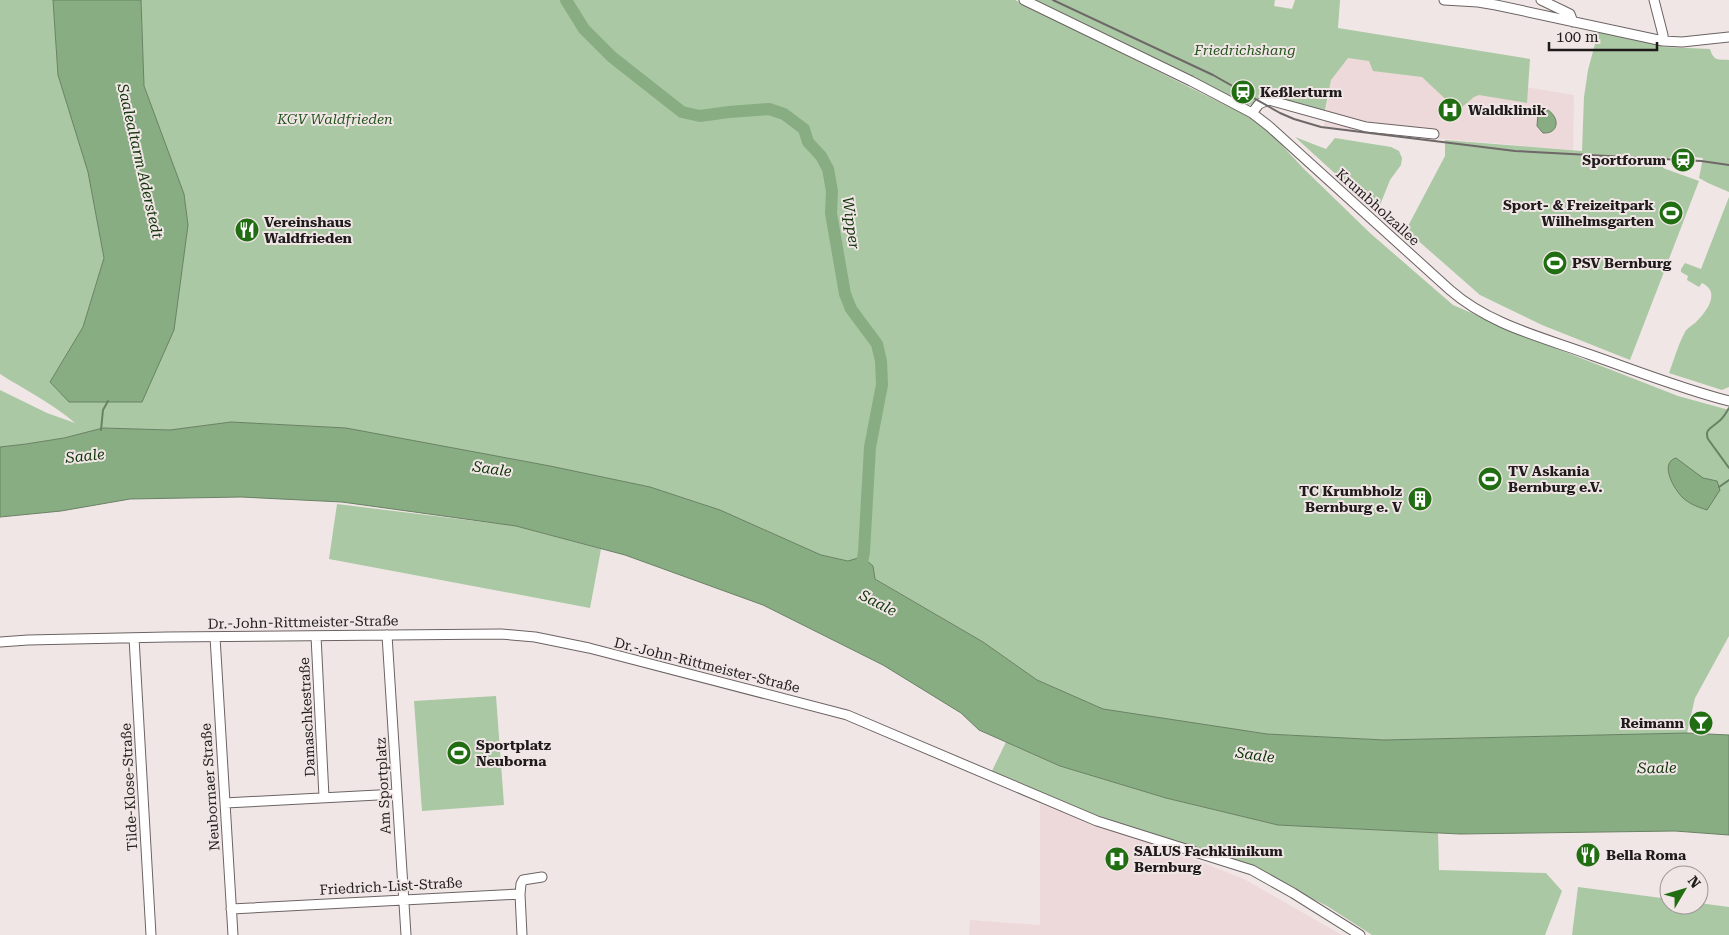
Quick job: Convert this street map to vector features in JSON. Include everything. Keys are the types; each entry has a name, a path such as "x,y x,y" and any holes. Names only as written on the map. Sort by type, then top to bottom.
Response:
{"street":[{"name":"Krumbholzallee","path":"1024,0 1191,81 1252,113 1270,127 1450,290 1477,311 1501,323 1542,338 1681,387 1729,401"},
{"path":"1444,0 1478,2 1663,41 1682,42 1729,37"},
{"path":"1541,0 1570,14 1573,22"},
{"path":"1654,0 1664,35 1663,41"},
{"path":"1252,113 1261,103 1274,101 1366,127 1434,134"},
{"name":"Dr.-John-Rittmeister-Straße","path":"0,642 134,638 501,634 552,640 847,715 1096,821 1252,870 1360,935"},
{"name":"Am Sportplatz","path":"388,635 406,935"},
{"name":"Damaschkestraße","path":"316,636 324,797"},
{"name":"Neubornaer Straße","path":"215,637 233,935"},
{"name":"Tilde-Klose-Straße","path":"134,638 151,935"},
{"path":"225,803 397,794"},
{"path":"522,935 521,884 524,880 542,877"},
{"name":"Friedrich-List-Straße","path":"231,909 404,898 520,894"}],"shaded area":[{"name":"Waldklinik","path":"1334,55 1574,95 1573,150 1377,133 1324,126"},
{"name":"SALUS Fachklinikum Bernburg","path":"1040,804 1092,824 1142,839 1244,879 1342,935 969,935 970,920 1040,925"}],"green space":[{"name":"KGV Waldfrieden","path":"0,0 53,0 58,75 88,172 104,258 83,327 50,382 69,402 142,401 174,330 188,225 184,194 144,86 141,0 1015,0 1261,123 1304,169 1370,233 1453,305 1527,337 1678,396 1729,410 1729,636 1695,698 1687,733 1384,740 1267,734 1103,709 1037,680 983,642 874,578 873,566 821,555 720,510 650,487 550,466 346,428 231,422 170,430 103,428 64,438 0,447 0,390 47,413 75,423 48,403 0,374"},
{"name":"Friedrichshang","path":"1033,0 1275,0 1274,6 1292,9 1295,0 1340,0 1338,28 1530,59 1527,103 1479,95 1461,108 1455,108 1422,77 1373,71 1369,61 1348,58 1331,80 1325,110 1266,97 1261,98 1254,105 1240,104"},
{"name":"PSV Bernburg","path":"1599,29 1664,47 1710,49 1715,58 1729,60 1729,192 1699,178 1703,158 1674,155 1665,160 1663,168 1699,181 1630,360 1542,325 1480,295 1406,230 1445,156 1445,140 1582,151 1584,97 1588,70"},
{"path":"1295,137 1326,149 1335,138 1391,147 1399,151 1402,158 1401,165 1390,180 1376,211"},
{"path":"1729,197 1729,387 1722,390 1669,373 1685,332 1704,313 1711,296 1711,291 1708,287 1702,283 1699,287 1687,280 1688,276 1681,272 1681,269 1685,263 1701,269"},
{"path":"337,504 516,526 601,549 590,608 329,559"},
{"name":"Sportplatz Neuborna","path":"496,696 504,805 422,811 414,701"},
{"path":"1006,742 1060,766 1166,798 1278,825 1438,833 1439,870 1546,873 1562,891 1545,935 1372,935 1327,906 1232,859 1052,801 990,775"},
{"path":"1578,887 1659,898 1659,915 1709,915 1709,904 1729,907 1729,935 1572,935"}],"water":[{"path":"53,0 141,0 144,86 184,194 188,225 174,330 142,402 69,402 50,382 83,327 104,258 88,172 58,75"},
{"path":"1548,110 1552,113 1556,121 1555,128 1548,133 1543,133 1537,126 1538,113"},
{"name":"Saale","path":"231,422 346,428 550,466 650,487 720,510 821,555 848,561 862,557 873,566 875,579 983,642 1037,680 1103,709 1267,734 1384,740 1687,733 1729,735 1729,835 1675,831 1460,834 1278,825 1166,798 1060,766 979,730 961,713 883,665 763,605 625,555 516,526 342,502 241,497 130,499 61,511 0,517 0,447 64,438 103,428 170,430"},
{"path":"1676,458 1703,478 1717,481 1720,490 1707,510 1688,502 1675,488 1668,470 1671,461"}],"waterway":[{"name":"Wipper","path":"566,0 584,29 612,57 682,112 700,116 769,109 784,114 804,129 808,142 821,156 828,169 832,191 831,213 845,294 851,309 877,344 881,361 882,385 870,447 864,552 860,573"},
{"name":"Saalealtarm Aderstedt","path":"101,430 103,410 108,401"},
{"path":"1729,408 1723,418 1709,429 1707,433 1708,439 1729,468"},
{"path":"1719,487 1729,480"}],"railway":[{"path":"1053,0 1213,75 1280,113 1321,127 1515,151 1701,161 1729,165"}],"place":[{"name":"Keßlerturm","path":"1243,92"},
{"name":"Waldklinik","path":"1450,110"},
{"name":"Sportforum","path":"1683,160"},
{"name":"Sport- & Freizeitpark Wilhelmsgarten","path":"1671,213"},
{"name":"Vereinshaus Waldfrieden","path":"247,230"},
{"name":"PSV Bernburg","path":"1555,263"},
{"name":"TV Askania Bernburg e.V.","path":"1490,479"},
{"name":"TC Krumbholz Bernburg e. V","path":"1420,499"},
{"name":"Reimann","path":"1701,723"},
{"name":"Sportplatz Neuborna","path":"459,753"},
{"name":"Bella Roma","path":"1588,855"},
{"name":"SALUS Fachklinikum Bernburg","path":"1117,859"}]}
